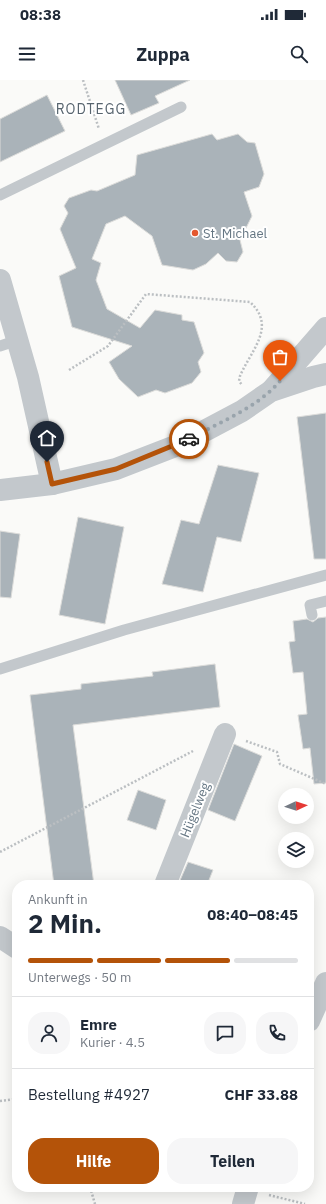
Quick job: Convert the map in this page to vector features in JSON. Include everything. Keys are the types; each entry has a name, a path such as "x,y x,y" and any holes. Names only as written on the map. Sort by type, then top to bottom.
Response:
{"street":[{"path":"0,280 9,343 28,377 52,484"},
{"path":"0,490 52,484 116,469 178,445 242,411 271,391 326,328"},
{"path":"271,391 312,377 326,374"},
{"name":"Hügelweg","path":"167,880 225,734"},
{"path":"0,937 12,945"},
{"path":"314,1010 326,983"}],"lane":[{"path":"0,195 181,107"},
{"path":"0,669 124,630 326,575"},
{"path":"312,615 310,604 326,601"}],"path":[{"path":"83,80 105,144"},
{"path":"69,370 108,346 146,294 250,302 258,310 262,320 261,335 240,376 239,381 245,390"},
{"path":"0,852 225,734 277,752 280,764 326,784"},
{"path":"0,1101 12,1100"},
{"path":"91,1192 95,1204"},
{"path":"246,1194 305,1204"}],"building":[{"path":"115,80 190,80 155,96 159,103 131,115"},
{"path":"47,95 65,131 0,162 0,119"},
{"name":"St. Michael","path":"212,134 217,140 238,134 247,142 255,143 264,174 259,187 244,192 252,216 240,240 243,252 237,262 226,261 218,253 206,264 193,270 162,265 152,236 125,216 106,224 92,259 101,263 96,280 107,309 140,328 155,310 182,315 182,320 194,322 204,353 198,362 201,372 192,383 165,393 156,390 138,397 119,379 109,362 132,346 72,327 59,276 76,268 60,229 68,213 64,206 69,198 91,190 97,191 135,175 137,155"},
{"path":"326,413 326,559 314,559 297,417"},
{"path":"218,465 259,473 241,542 217,537 203,592 162,584 181,520 199,524"},
{"path":"78,517 124,527 105,624 59,615"},
{"path":"0,531 20,534 11,598 0,597"},
{"path":"326,617 326,783 314,784 310,748 303,749 298,715 307,714 303,672 293,673 289,642 295,641 293,621 307,619 313,622 318,618"},
{"path":"215,664 220,707 73,725 93,880 53,880 30,695 81,689 81,684 153,676 152,672"},
{"path":"234,744 262,756 235,821 208,810"},
{"path":"138,790 166,800 156,830 127,820"},
{"path":"188,862 213,870 209,880 180,880"}],"way so far":[{"path":"189,439 242,411 271,391 280,381"}],"place":[{"name":"St. Michael","path":"195,233"}],"district":[{"name":"RODTEGG","path":"91,109"}],"route":[{"path":"47,462 52,484 116,469 178,445 189,439"}]}
